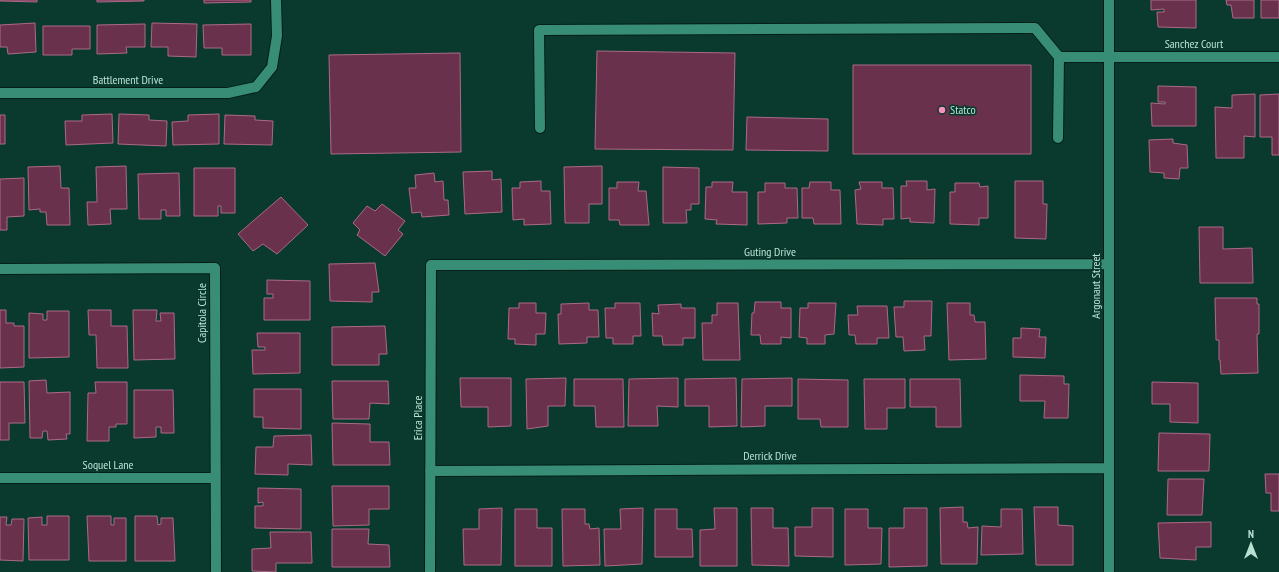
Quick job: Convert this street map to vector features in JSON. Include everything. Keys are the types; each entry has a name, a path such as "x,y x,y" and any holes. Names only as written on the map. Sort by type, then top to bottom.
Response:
{"street":[{"name":"Battlement Drive","path":"0,93 228,93 256,86 272,67 277,36 276,0"},
{"name":"Argonaut Street","path":"1109,0 1109,572"},
{"path":"540,128 539,30 1035,28 1059,57 1058,138"},
{"name":"Sanchez Court","path":"1059,57 1279,57"},
{"name":"Guting Drive","path":"431,265 1109,264"},
{"name":"Erica Place","path":"430,572 431,265"},
{"name":"Capitola Circle","path":"0,269 215,268 216,572"},
{"name":"Derrick Drive","path":"430,471 1109,468"},
{"name":"Soquel Lane","path":"0,478 215,478"}],"building":[{"path":"37,0 37,2 0,1"},
{"path":"97,0 144,0 144,1 97,2"},
{"path":"204,0 251,0 251,2 204,3"},
{"path":"1151,0 1196,0 1196,28 1158,27 1157,12 1164,12 1164,9 1151,10"},
{"path":"1226,0 1254,0 1254,18 1233,18 1231,5 1227,5"},
{"path":"1261,0 1279,0 1279,18 1261,18"},
{"path":"35,23 36,52 8,54 7,47 0,47 0,25"},
{"path":"152,23 197,24 196,57 168,56 168,47 151,47"},
{"path":"145,24 145,47 126,47 127,53 97,54 97,25"},
{"path":"251,24 251,55 222,55 222,48 204,48 203,25"},
{"path":"43,26 90,26 90,49 72,49 72,55 43,55"},
{"path":"597,51 735,53 733,150 595,149"},
{"path":"460,53 461,152 331,154 329,55"},
{"name":"Statco","path":"853,65 1031,65 1031,154 853,154"},
{"path":"1158,86 1196,87 1196,126 1152,126 1151,103 1165,104 1165,102 1158,102"},
{"path":"1255,94 1255,137 1244,136 1244,158 1216,158 1215,107 1232,108 1232,95"},
{"path":"1279,94 1279,155 1272,155 1272,137 1260,137 1260,95"},
{"path":"112,114 113,143 66,145 65,121 82,121 82,115"},
{"path":"119,114 149,115 149,120 167,121 166,146 118,144"},
{"path":"219,114 219,144 173,145 172,122 188,121 188,115"},
{"path":"0,115 5,115 5,144 0,144"},
{"path":"225,115 255,116 255,120 273,121 272,145 224,144"},
{"path":"747,117 828,119 828,151 746,150"},
{"path":"1173,139 1173,143 1187,145 1188,168 1180,168 1179,179 1164,178 1164,173 1150,172 1149,140"},
{"path":"60,166 61,188 69,188 70,225 47,225 46,212 40,212 40,209 29,210 28,167"},
{"path":"126,166 127,209 110,209 111,224 88,225 87,202 97,202 96,167"},
{"path":"602,166 602,204 589,204 589,223 565,223 564,167"},
{"path":"663,167 699,168 699,204 691,204 691,210 686,210 687,223 663,223"},
{"path":"194,168 235,168 235,213 221,213 221,206 218,206 218,216 194,216"},
{"path":"492,171 492,180 501,179 502,212 465,214 463,172"},
{"path":"179,173 180,216 166,216 166,210 161,210 161,219 139,219 138,174"},
{"path":"434,173 435,182 443,181 444,200 448,200 449,215 422,217 421,212 412,213 409,188 416,188 415,175"},
{"path":"24,178 24,216 7,217 7,230 0,230 0,179"},
{"path":"541,181 541,191 550,191 551,224 524,225 524,219 513,220 512,188 520,188 520,182"},
{"path":"906,181 927,181 927,190 935,189 934,223 910,222 910,218 901,219 901,186 907,186"},
{"path":"1015,181 1043,181 1043,204 1047,204 1046,239 1015,238"},
{"path":"617,182 639,182 638,191 646,191 649,225 620,225 619,220 609,220 609,188 617,188"},
{"path":"712,182 733,182 732,192 747,192 747,225 716,224 717,220 705,219 706,187 712,187"},
{"path":"810,182 831,182 831,190 840,190 841,224 814,224 813,218 802,218 802,188 809,188"},
{"path":"859,182 882,182 882,188 893,188 894,219 883,219 883,225 857,224 855,190 861,189"},
{"path":"765,183 785,183 785,188 797,188 798,218 787,218 787,223 758,224 758,192 765,192"},
{"path":"955,183 979,183 980,187 988,186 988,218 979,218 979,225 950,224 950,192 955,192"},
{"path":"281,197 308,225 277,254 263,244 253,251 238,234"},
{"path":"382,204 405,221 398,230 403,234 385,256 357,235 360,230 353,223 367,206 375,211"},
{"path":"1199,227 1223,227 1223,249 1252,248 1253,283 1200,283"},
{"path":"375,263 379,292 372,292 372,302 330,301 329,264"},
{"path":"267,280 310,281 310,320 264,320 264,298 273,298 273,294 267,294"},
{"path":"1215,298 1257,298 1257,304 1259,304 1259,334 1257,334 1258,373 1221,374 1219,340 1216,340"},
{"path":"904,301 932,301 931,336 924,336 925,350 904,351 903,337 896,337 894,307 904,307"},
{"path":"755,302 781,302 781,308 791,308 791,338 781,337 781,344 761,344 760,335 751,335 752,313 754,313"},
{"path":"519,303 536,303 536,313 546,313 545,334 536,334 536,345 515,344 515,339 508,339 509,308 519,308"},
{"path":"589,303 589,310 598,310 599,337 587,337 587,343 559,344 558,314 561,314 561,304"},
{"path":"615,303 640,303 641,336 633,336 633,344 613,344 613,338 606,338 605,308 615,308"},
{"path":"717,303 738,303 740,360 703,360 702,323 712,323 712,315 717,315"},
{"path":"808,303 836,303 834,334 825,335 825,344 807,344 807,338 799,337 800,308 808,308"},
{"path":"947,303 970,303 970,315 974,315 975,322 985,322 986,359 949,360"},
{"path":"681,304 681,308 695,308 695,338 683,338 683,345 663,345 662,336 653,336 652,313 659,314 658,305"},
{"path":"857,306 887,306 889,338 877,338 877,344 856,344 855,335 849,335 848,315 858,315"},
{"path":"0,310 6,310 6,323 14,323 14,326 24,326 24,367 0,368"},
{"path":"88,310 111,310 111,326 127,326 128,368 97,368 96,335 89,335"},
{"path":"133,310 157,310 156,321 161,321 160,313 174,313 175,359 134,360"},
{"path":"47,311 69,311 69,357 29,358 29,313 43,314 43,320 47,320"},
{"path":"385,326 387,354 379,354 379,365 332,365 332,327"},
{"path":"1021,328 1040,329 1039,337 1046,337 1045,358 1013,357 1013,338 1021,338"},
{"path":"257,333 300,333 300,373 253,374 252,350 265,350 265,347 258,347"},
{"path":"1020,375 1064,376 1064,384 1069,384 1068,418 1044,418 1045,401 1020,401"},
{"path":"460,378 511,378 511,426 488,427 488,407 461,407"},
{"path":"566,378 565,406 548,406 548,426 527,429 526,379"},
{"path":"678,378 678,407 657,406 658,426 628,426 629,379"},
{"path":"736,378 737,426 709,427 709,406 685,406 685,379"},
{"path":"792,378 792,406 765,406 765,426 741,427 742,379"},
{"path":"574,379 623,379 624,427 596,427 595,406 574,406"},
{"path":"798,379 848,380 848,427 821,427 820,419 798,419"},
{"path":"864,379 905,379 905,408 887,408 887,429 865,429"},
{"path":"910,379 960,379 961,427 936,427 936,407 910,407"},
{"path":"46,380 47,393 70,392 70,434 66,434 67,439 48,440 47,431 43,431 42,438 30,438 29,381"},
{"path":"332,381 388,381 389,404 370,403 369,419 333,419"},
{"path":"0,382 24,382 25,423 9,423 9,440 0,440"},
{"path":"95,382 127,382 127,424 116,424 116,427 109,427 109,441 87,441 88,393 96,393"},
{"path":"1152,382 1198,383 1198,423 1170,422 1170,404 1152,404"},
{"path":"254,389 301,389 301,429 263,428 263,417 254,417"},
{"path":"134,390 173,390 174,433 161,433 161,427 156,427 156,437 134,438"},
{"path":"332,423 370,424 370,442 389,442 390,465 333,465"},
{"path":"1159,433 1210,434 1209,471 1158,471"},
{"path":"311,435 312,465 288,464 288,475 255,474 256,447 273,447 274,436"},
{"path":"1265,474 1279,474 1279,511 1271,511 1271,493 1266,493"},
{"path":"1168,479 1204,479 1202,515 1167,515"},
{"path":"332,486 389,486 389,509 369,509 369,525 333,526"},
{"path":"258,488 301,489 301,529 255,528 255,506 263,506 263,502 258,503"},
{"path":"963,507 963,522 967,522 968,528 978,527 977,564 941,564 940,508"},
{"path":"1034,507 1058,507 1058,525 1073,526 1073,565 1036,565"},
{"path":"502,508 501,565 464,565 463,529 479,529 479,509"},
{"path":"643,508 642,564 605,566 604,529 621,529 620,509"},
{"path":"714,508 737,508 737,566 700,566 700,530 715,529"},
{"path":"751,508 773,508 773,528 788,528 789,566 752,565"},
{"path":"812,508 833,508 833,557 795,556 795,527 812,527"},
{"path":"904,508 927,508 927,566 889,567 889,528 904,528"},
{"path":"515,509 537,509 537,528 552,528 552,566 515,566"},
{"path":"562,509 585,509 585,524 589,524 590,529 599,528 600,565 563,566"},
{"path":"655,509 677,509 677,529 692,529 693,557 655,557"},
{"path":"845,509 868,509 868,528 882,528 881,564 845,565"},
{"path":"1001,509 1022,509 1023,554 981,555 982,526 1001,527"},
{"path":"47,516 69,516 69,560 29,560 28,518 42,517 42,525 47,525"},
{"path":"87,516 111,516 111,525 114,525 114,518 126,518 126,561 89,561"},
{"path":"135,516 157,516 158,525 161,524 161,518 173,518 175,561 135,561"},
{"path":"0,517 7,517 6,525 11,525 12,519 24,519 23,561 0,560"},
{"path":"1211,522 1211,547 1196,547 1196,560 1160,558 1158,523"},
{"path":"332,529 369,529 368,544 389,545 390,567 332,567"},
{"path":"270,532 311,532 312,563 276,563 276,572 252,571 252,549 271,548"}],"place":[{"name":"Statco","path":"942,110"}]}
